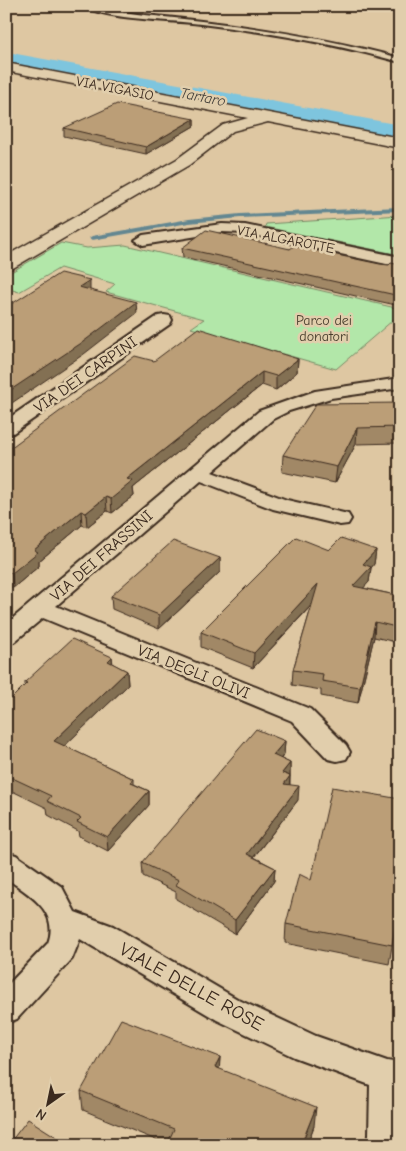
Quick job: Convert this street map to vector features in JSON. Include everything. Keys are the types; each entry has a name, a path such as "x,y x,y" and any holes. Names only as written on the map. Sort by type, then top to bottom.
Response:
{"street":[{"name":"VIA VIGASIO","path":"6,67 400,143"},
{"path":"219,108 228,115 228,128"},
{"path":"6,264 183,162 228,128 269,117"},
{"path":"258,134 269,117"},
{"path":"183,162 258,134 314,126"},
{"name":"VIA ALGAROTTE","path":"143,240 222,228 245,229 400,262"},
{"name":"VIA DEI CARPINI","path":"6,429 164,320"},
{"name":"VIA DEI FRASSINI","path":"6,637 253,424 282,407 328,391 400,382"},
{"path":"196,473 280,506 340,519"},
{"name":"VIA DEGLI OLIVI","path":"40,608 301,715 337,752"},
{"path":"6,863 52,895 65,921 66,936 61,950 6,1009"},
{"name":"VIALE DELLE ROSE","path":"65,921 102,935 228,1010 306,1046 394,1077"},
{"path":"383,1145 394,1077"}],"lane":[{"path":"83,6 120,14 198,22 283,34 400,60"}],"green space":[{"path":"400,215 400,255 265,227 266,224"},
{"name":"Parco dei donatori","path":"61,243 87,248 125,245 400,309 400,314 336,369 191,328 204,319 106,292 115,284 60,268 19,292 6,288 6,275"}],"building":[{"path":"117,104 194,119 146,147 64,128"},
{"path":"206,230 290,249 294,246 380,264 389,265 391,263 400,265 400,296 182,248"},
{"path":"60,273 90,280 79,287 136,302 83,342 6,393 6,301 13,303"},
{"path":"198,328 298,359 276,376 262,372 127,479 133,481 111,499 106,497 86,513 81,511 34,550 38,552 12,573 6,571 6,451 135,356 154,361"},
{"path":"400,403 400,427 357,428 337,467 283,455 316,404"},
{"path":"296,537 329,550 341,538 376,550 363,564 371,567 353,586 400,596 400,628 375,622 360,687 322,681 323,674 293,670 318,584 254,653 201,632"},
{"path":"173,541 220,558 159,615 111,596"},
{"path":"72,639 112,657 108,661 127,671 54,741 134,779 131,783 149,791 107,837 77,822 81,818 47,801 51,796 6,775 6,704 27,683 25,682"},
{"path":"256,729 285,741 273,755 290,763 282,773 290,776 284,784 299,786 247,854 275,868 235,920 176,885 179,880 142,863"},
{"path":"332,787 400,799 400,895 392,945 286,924 299,874 311,880"},
{"path":"121,1019 220,1057 215,1067 316,1107 301,1145 174,1145 168,1142 174,1129 81,1091"},
{"path":"28,1119 69,1145 8,1145"}],"waterway":[{"name":"Tartaro","path":"6,60 400,134"},
{"path":"92,238 189,221 240,216 400,209"}]}
